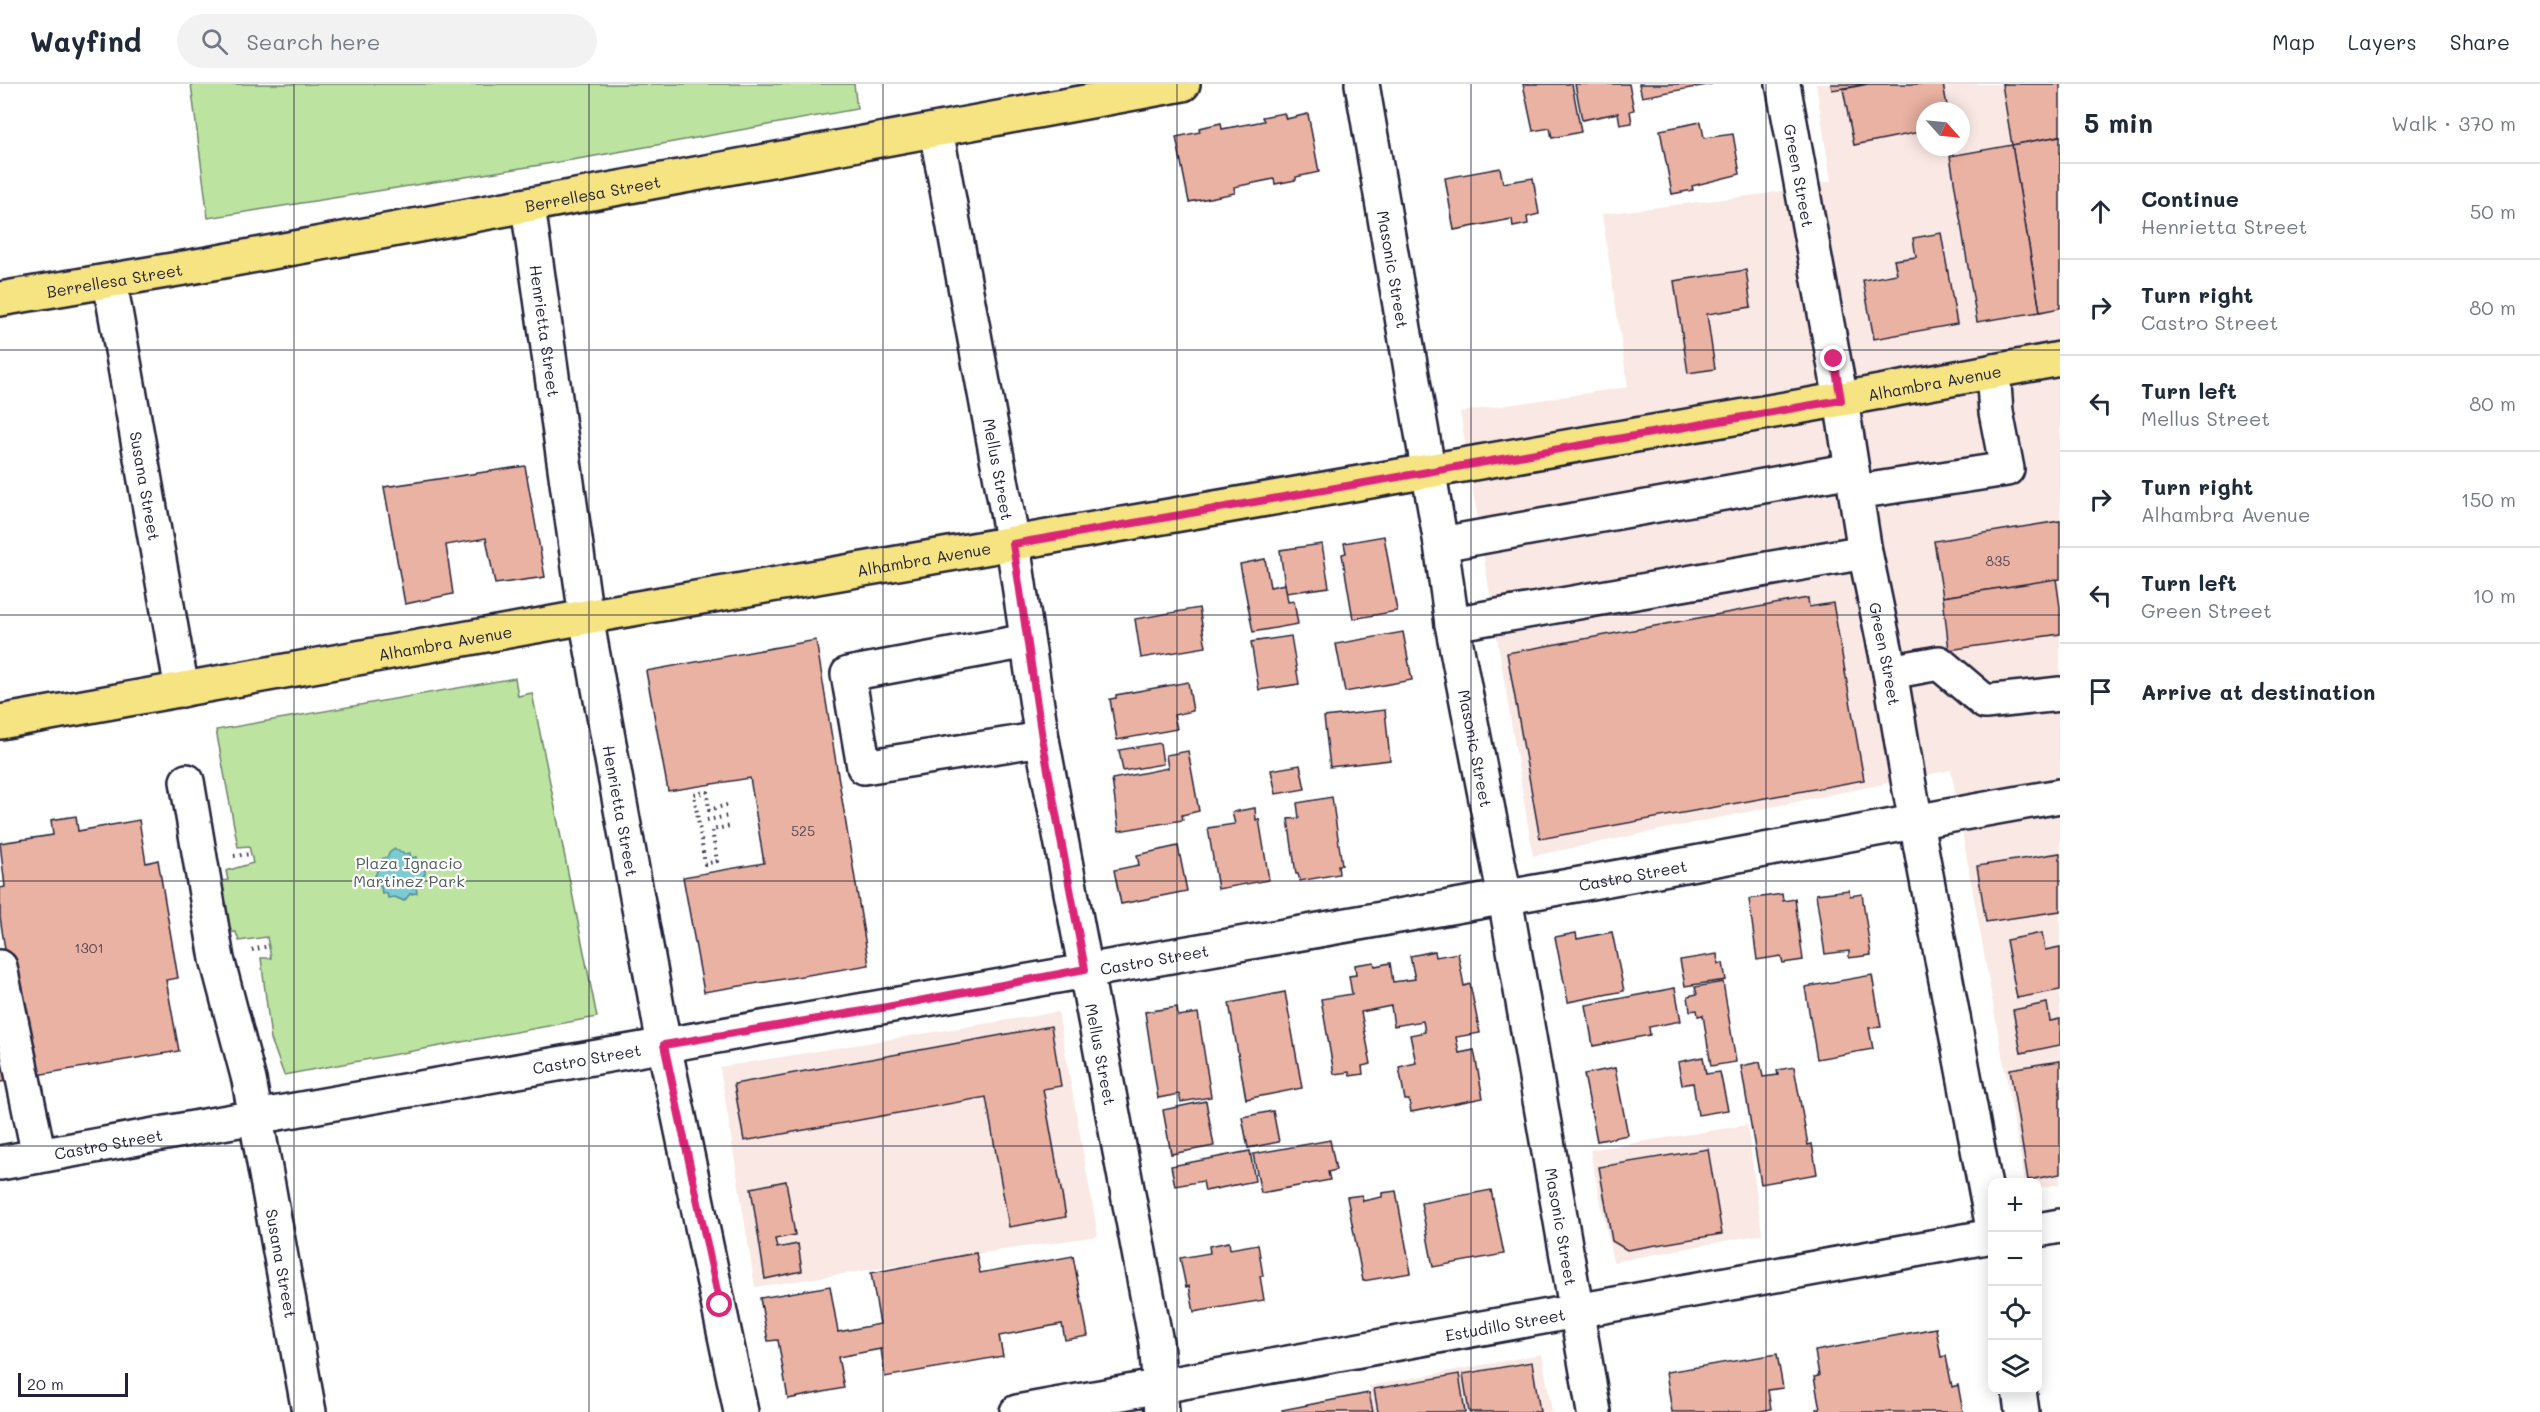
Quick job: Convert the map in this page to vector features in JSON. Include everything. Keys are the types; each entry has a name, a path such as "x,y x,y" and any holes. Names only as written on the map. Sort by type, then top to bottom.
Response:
{"main road":[{"name":"Berrellesa Street","path":"0,299 110,282 1183,84"},
{"name":"Alhambra Avenue","path":"0,722 586,617 1841,400 2060,358"}],"street":[{"name":"Masonic Street","path":"1362,84 1442,544 1452,624 1505,898 1594,1412"},
{"name":"Green Street","path":"1783,84 1841,400 1865,552 1890,672 1988,1202"},
{"name":"Mellus Street","path":"936,130 1013,544 1042,738 1156,1342 1161,1399"},
{"name":"Henrietta Street","path":"528,206 586,617 664,1045 741,1412"},
{"name":"Susana Street","path":"110,282 182,690"},
{"path":"1442,544 1854,481 2007,468 1996,412 1993,371"},
{"path":"1452,624 1865,552"},
{"path":"1027,641 848,674 864,767 1042,738"},
{"path":"1890,672 1940,663 1985,702 2060,694"},
{"name":"Susana Street","path":"187,781 217,959 249,1080 309,1412"},
{"name":"Castro Street","path":"0,1163 256,1116 887,1007 1085,969 1505,898 1883,826 2060,796"},
{"path":"0,967 39,1156"},
{"path":"2042,1229 2060,1226"},
{"name":"Estudillo Street","path":"1017,1412 1161,1399 1576,1312 1988,1237"},
{"path":"2020,1394 2022,1412"}],"path":[{"path":"727,805 709,810 707,792 694,794 705,864 717,861 712,830 730,826"},
{"path":"707,820 729,816"}],"shaded area":[{"path":"1816,84 2060,84 2060,1184 2042,1187 2042,1178 2024,1178 1951,770 1533,856 1460,412 1628,387 1602,214 1765,194 1831,181"},
{"path":"1058,1012 1098,1236 755,1287 720,1067"},
{"path":"1747,1125 1762,1234 1613,1262 1590,1150"},
{"path":"1542,1354 1552,1412 1374,1412 1369,1386"}],"green space":[{"path":"191,84 854,84 857,109 584,158 208,218"},
{"name":"Plaza Ignacio Martinez Park","path":"515,678 518,696 532,693 597,1017 284,1075 271,1039 261,958 271,958 267,937 239,941 236,932 226,933 217,882 228,880 226,871 253,863 249,846 238,847 216,730"}],"water":[{"path":"395,849 404,854 410,853 411,858 416,857 417,863 425,869 425,874 420,880 422,886 416,887 417,893 410,894 404,901 395,897 388,898 387,893 382,894 381,887 374,879 377,871 376,865 382,864 381,859 388,857 389,853"}],"building":[{"path":"1523,84 1572,84 1581,132 1552,138 1550,128 1533,131"},
{"path":"1575,84 1629,84 1634,110 1630,111 1632,123 1620,125 1618,113 1582,120"},
{"path":"1639,84 1712,84 1642,97"},
{"path":"1831,84 1868,84 1832,90"},
{"path":"1868,84 1943,84 1946,102 1916,102 1916,133 1854,145 1843,89"},
{"path":"2002,84 2060,84 2060,136 2012,145"},
{"path":"1284,113 1286,119 1308,114 1319,172 1275,184 1274,179 1234,187 1235,193 1189,202 1176,137 1200,132 1199,128 1221,123 1222,129 1264,121 1262,117"},
{"path":"1701,122 1704,138 1733,134 1740,174 1692,186 1693,190 1672,194 1660,130"},
{"path":"2060,136 2060,308 2040,312 2012,145"},
{"path":"2012,145 2040,312 1977,322 1950,156 1970,156 1970,152"},
{"path":"1500,168 1503,183 1533,178 1539,214 1527,217 1528,224 1513,227 1512,219 1454,230 1445,178"},
{"path":"1941,233 1957,324 1874,339 1863,280 1897,274 1894,260 1916,257 1913,238"},
{"path":"1746,270 1751,307 1707,314 1715,369 1688,373 1674,281"},
{"path":"525,466 545,577 495,584 486,538 446,545 453,594 405,604 384,487"},
{"path":"2060,521 2060,579 1943,597 1934,541"},
{"path":"1384,536 1397,611 1353,619 1342,554 1346,553 1344,543"},
{"path":"1322,544 1329,587 1286,593 1280,550"},
{"path":"1265,559 1270,587 1285,584 1288,602 1294,601 1298,624 1253,632 1240,564"},
{"path":"2056,579 2060,607 2060,634 1949,650 1943,597"},
{"path":"1808,598 1809,607 1833,603 1864,780 1540,839 1507,653"},
{"path":"1199,608 1206,647 1141,658 1135,619"},
{"path":"1403,632 1412,680 1345,692 1336,644"},
{"path":"1291,636 1299,684 1259,690 1251,642"},
{"path":"816,640 869,965 704,992 683,877 764,863 750,778 668,791 646,671"},
{"path":"1188,682 1193,711 1174,715 1177,729 1117,740 1110,699 1116,698 1116,695"},
{"path":"1385,710 1390,760 1330,767 1324,717"},
{"path":"1160,743 1163,764 1123,771 1119,750"},
{"path":"1188,751 1199,811 1182,815 1183,820 1119,831 1112,779 1168,768 1166,755"},
{"path":"1300,765 1305,789 1276,794 1271,770"},
{"path":"1332,797 1342,865 1338,865 1339,874 1300,881 1296,874 1288,819 1299,818 1297,803"},
{"path":"1255,808 1256,820 1259,819 1269,880 1218,889 1208,828 1235,824 1232,812"},
{"path":"76,816 78,831 139,820 146,863 158,860 178,978 166,980 179,1051 31,1076 14,1008 0,917 0,888 5,887 0,843 53,835 51,820"},
{"path":"1178,846 1187,891 1121,904 1114,870 1139,865 1137,855"},
{"path":"2060,853 2060,911 1986,922 1977,866"},
{"path":"1849,890 1850,896 1862,894 1871,955 1849,958 1849,951 1825,954 1816,894"},
{"path":"1782,894 1783,901 1795,899 1803,960 1783,963 1781,956 1757,960 1749,899"},
{"path":"1612,932 1624,991 1568,1002 1555,937 1576,933 1577,939"},
{"path":"2042,933 2045,950 2060,947 2060,990 2017,998 2006,940"},
{"path":"1435,951 1436,957 1458,953 1464,986 1470,984 1480,1033 1456,1037 1459,1053 1474,1050 1483,1098 1411,1112 1409,1100 1405,1100 1399,1067 1416,1063 1410,1035 1425,1032 1423,1021 1394,1026 1391,1006 1361,1012 1371,1064 1362,1066 1363,1074 1350,1076 1349,1072 1334,1074 1321,999 1352,994 1349,976 1356,975 1355,965 1374,962 1375,966 1390,963 1393,982 1415,979 1410,956"},
{"path":"1717,954 1718,964 1723,963 1726,980 1685,986 1680,960"},
{"path":"1872,975 1881,1027 1869,1028 1873,1049 1817,1059 1805,987"},
{"path":"1723,982 1736,1062 1711,1066 1703,1015 1698,1016 1697,1010 1690,1011 1688,996 1697,994 1695,987"},
{"path":"1675,988 1681,1021 1649,1027 1650,1035 1593,1046 1586,1005"},
{"path":"1285,992 1302,1088 1246,1099 1229,1003"},
{"path":"2047,1003 2050,1021 2060,1019 2060,1045 2021,1053 2013,1010"},
{"path":"1177,1007 1178,1016 1198,1013 1211,1097 1181,1102 1179,1094 1158,1098 1145,1012"},
{"path":"1051,1026 1061,1086 1043,1089 1066,1217 1009,1227 986,1097 744,1141 734,1084"},
{"path":"0,1035 9,1081 0,1082"},
{"path":"1703,1057 1706,1074 1720,1072 1728,1110 1698,1115 1693,1083 1682,1085 1678,1062"},
{"path":"2060,1061 2060,1174 2028,1178 2010,1069"},
{"path":"1760,1062 1763,1077 1778,1075 1777,1070 1794,1067 1808,1145 1812,1144 1817,1174 1761,1184 1741,1066"},
{"path":"1615,1068 1628,1135 1597,1141 1584,1074"},
{"path":"1206,1101 1214,1146 1171,1154 1163,1110"},
{"path":"1273,1111 1279,1142 1248,1148 1242,1117"},
{"path":"1330,1140 1336,1170 1328,1172 1330,1180 1261,1193 1253,1154"},
{"path":"1708,1149 1722,1234 1627,1250 1612,1241 1599,1167"},
{"path":"1250,1151 1255,1181 1205,1191 1203,1181 1175,1186 1171,1166"},
{"path":"786,1181 795,1235 775,1239 777,1248 798,1244 802,1271 765,1279 751,1188"},
{"path":"1491,1190 1504,1254 1433,1267 1421,1203"},
{"path":"1396,1191 1411,1273 1363,1281 1347,1197 1362,1195 1363,1201 1382,1197 1382,1193"},
{"path":"1229,1242 1230,1249 1258,1244 1264,1300 1194,1312 1180,1258 1210,1253 1209,1246"},
{"path":"976,1253 980,1273 1073,1256 1088,1336 1065,1340 1062,1324 999,1336 1003,1356 885,1377 881,1349 838,1357 844,1388 788,1399 778,1340 768,1341 760,1298 830,1286 838,1332 880,1324 871,1273"},
{"path":"1936,1328 1941,1357 1946,1356 1952,1387 1958,1385 1963,1412 1817,1412 1816,1409 1820,1409 1814,1377 1819,1376 1815,1351"},
{"path":"1777,1354 1783,1388 1768,1390 1771,1409 1756,1412 1672,1412 1666,1372"},
{"path":"1532,1362 1540,1412 1469,1412 1463,1374"},
{"path":"1459,1374 1465,1412 1378,1412 1374,1389"},
{"path":"1369,1393 1373,1412 1283,1412 1282,1410"}],"route":[{"path":"720,1305 664,1045 887,1007 1085,969 1042,738 1013,544 1841,400 1834,359"}]}
